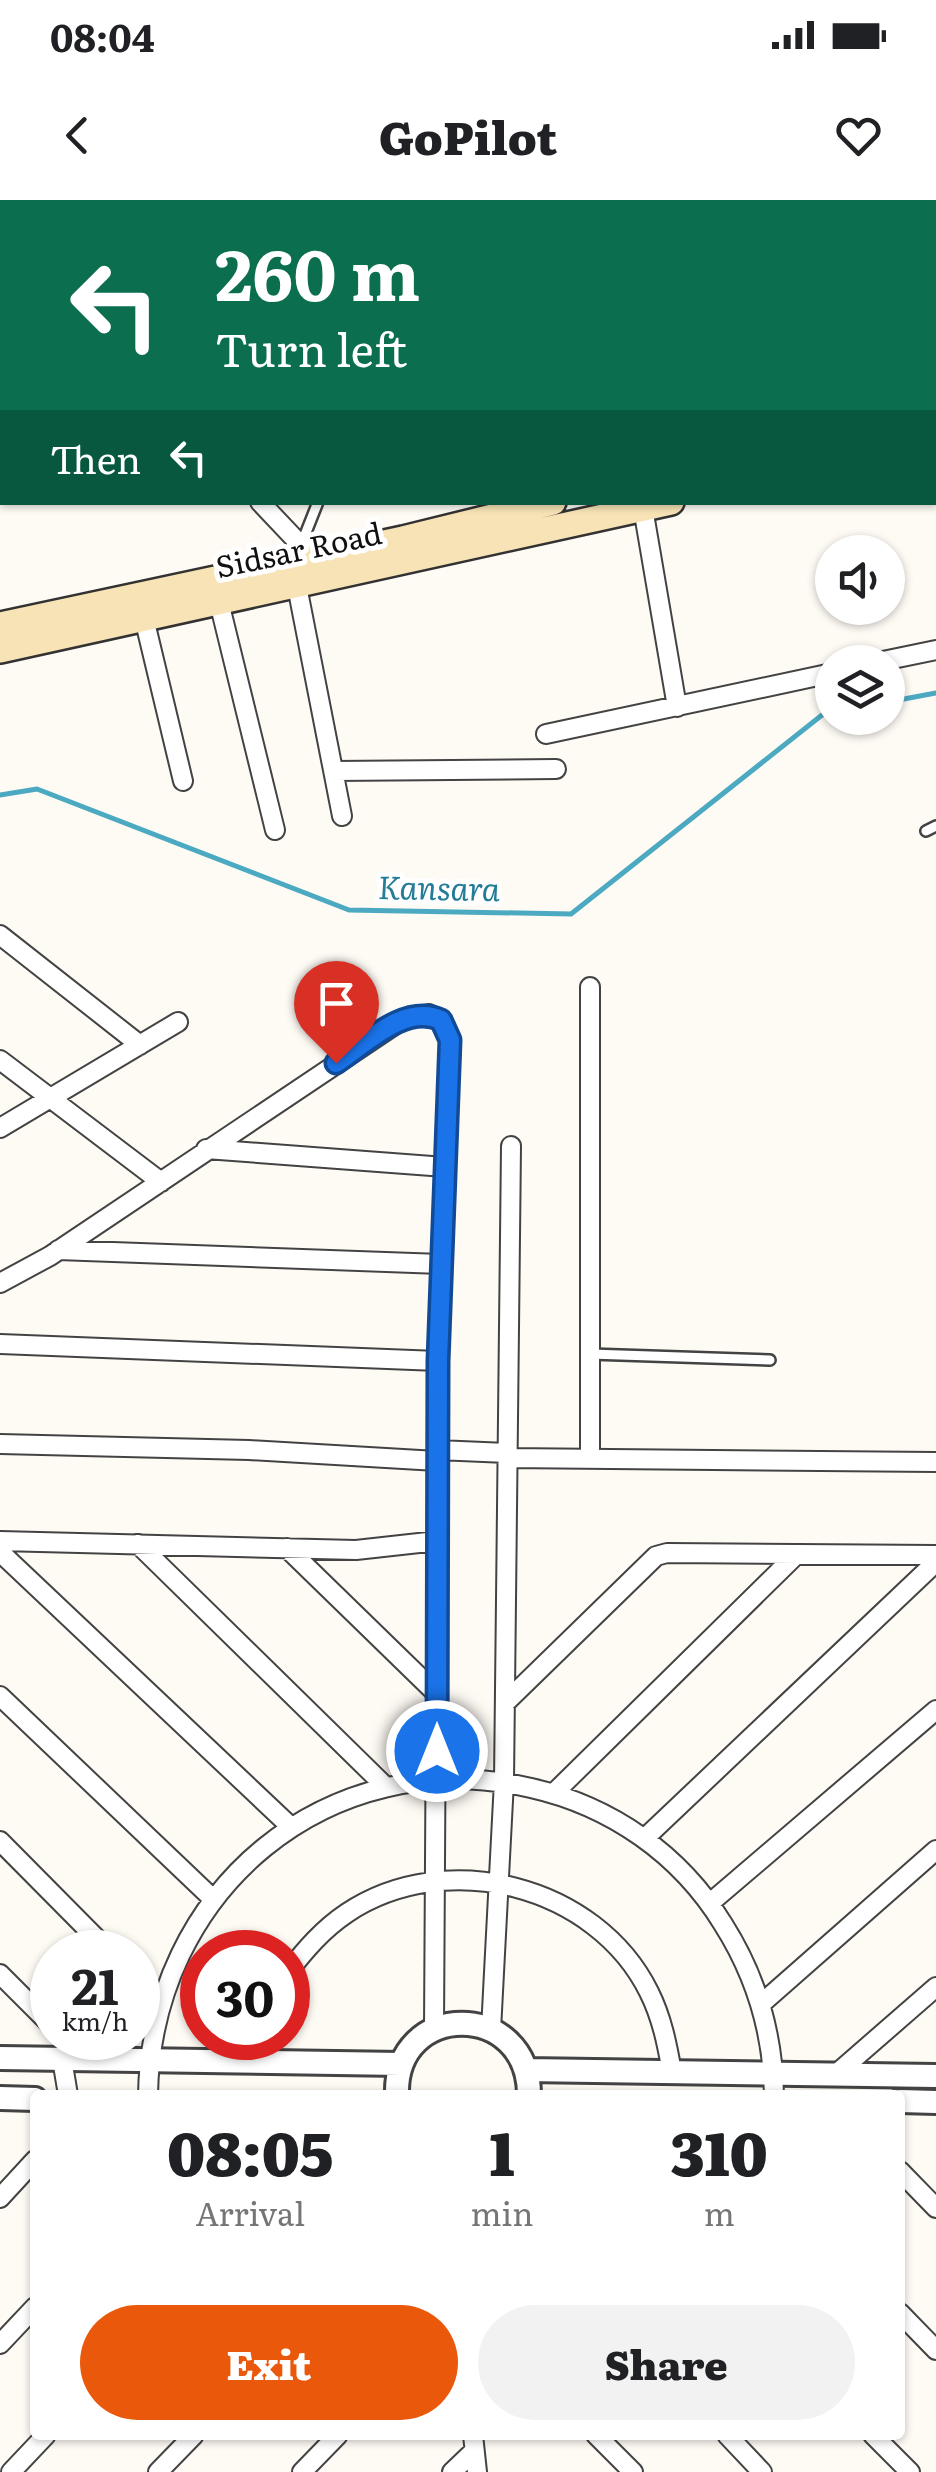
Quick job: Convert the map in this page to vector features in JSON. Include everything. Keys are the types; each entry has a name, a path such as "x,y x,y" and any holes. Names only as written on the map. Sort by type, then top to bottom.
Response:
{"main road":[{"name":"Sidsar Road","path":"0,650 218,602 300,563 503,508 528,505"},
{"name":"Sidsar Road","path":"0,625 300,563 633,508"}],"street":[{"path":"262,505 300,563 342,816"},
{"path":"633,508 677,706"},
{"path":"218,602 275,830"},
{"path":"144,618 183,780"},
{"path":"905,656 936,650"},
{"path":"546,734 815,676"},
{"path":"334,771 556,769"},
{"path":"0,935 140,1045"},
{"path":"590,986 590,1459"},
{"path":"0,1283 58,1250 402,1020 429,1014 441,1020 450,1040 438,1361 434,2029"},
{"path":"0,1128 178,1022"},
{"path":"0,1060 160,1182"},
{"path":"491,2030 506,1702 511,1146"},
{"path":"206,1149 445,1167"},
{"path":"58,1250 441,1264"},
{"path":"0,1344 438,1361"},
{"path":"0,1444 590,1459 936,1462"},
{"path":"0,1541 356,1550 438,1542"},
{"path":"138,1544 386,1787"},
{"path":"287,1548 437,1694"},
{"path":"0,1552 291,1827"},
{"path":"506,1702 656,1556 797,1554 936,1559"},
{"path":"554,1793 797,1554"},
{"path":"645,1838 936,1559"},
{"path":"0,1696 212,1899"},
{"path":"710,1903 936,1710"},
{"path":"160,2003 181,1948 212,1899 249,1860 291,1827 336,1803 386,1787 437,1779 504,1782 554,1793 616,1820 680,1868 710,1903 740,1951 762,2004 774,2084"},
{"path":"0,1840 88,1930"},
{"path":"762,2004 936,1850"},
{"path":"310,1943 348,1912 390,1892 436,1880 498,1882 535,1892 570,1908 600,1930 627,1958 648,1990 663,2024 672,2072"},
{"path":"0,1974 30,2004"},
{"path":"835,2075 936,1987"},
{"path":"398,2090 401,2064 409,2049 434,2029 453,2024 473,2024 507,2040 526,2070 528,2090"},
{"path":"0,2058 30,2053"},
{"path":"65,2060 68,2090"},
{"path":"148,2090 149,2060 401,2064"},
{"path":"526,2070 672,2072 774,2084 835,2075 936,2076"},
{"path":"0,2098 30,2099"},
{"path":"905,2101 936,2102"},
{"path":"0,2198 30,2165"},
{"path":"905,2176 936,2208"},
{"path":"0,2344 30,2312"},
{"path":"905,2318 936,2350"},
{"path":"12,2472 41,2440"},
{"path":"158,2472 189,2440"},
{"path":"302,2472 333,2440"},
{"path":"601,2440 633,2472"},
{"path":"732,2440 762,2472"},
{"path":"879,2440 910,2472"},
{"path":"452,2472 473,2443"},
{"path":"473,2443 477,2472"}],"lane":[{"path":"300,563 317,505"},
{"path":"590,1354 770,1360"}],"waterway":[{"name":"Kansara","path":"905,699 936,693"},
{"name":"Kansara","path":"0,795 37,789 349,910 571,914 815,721"}],"route":[{"path":"336,1063 414,1015 429,1014 441,1020 450,1040 438,1361 437,1751"}]}
